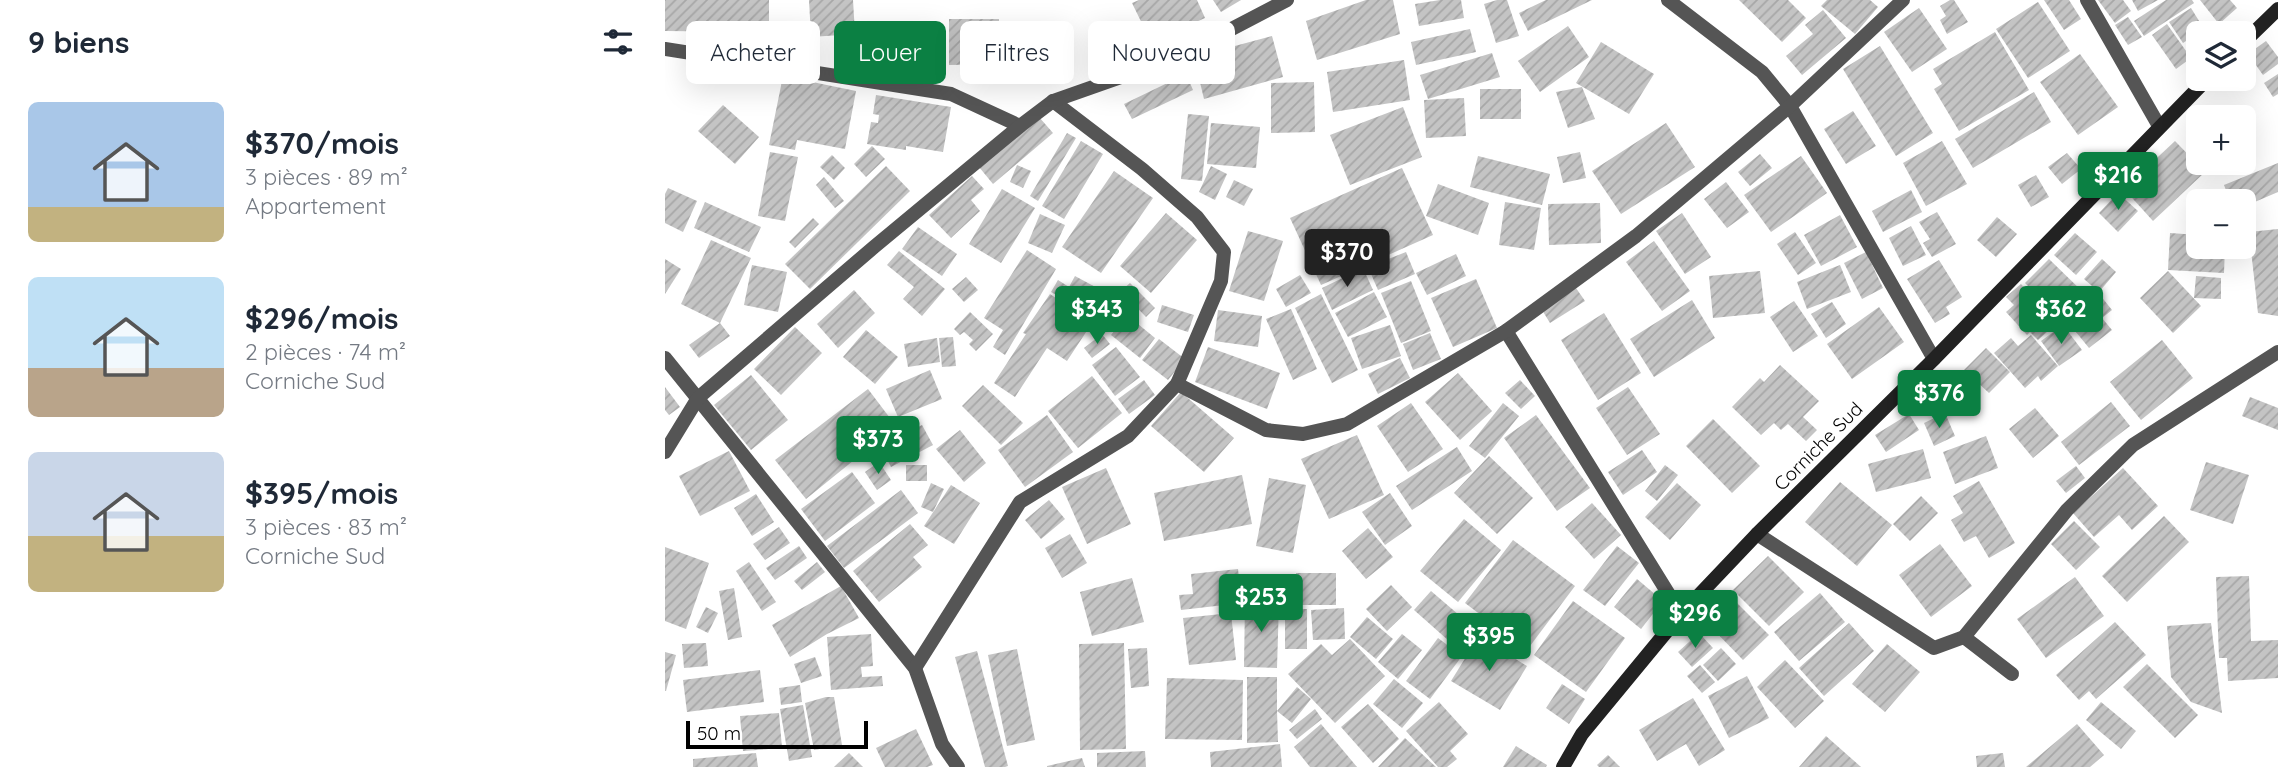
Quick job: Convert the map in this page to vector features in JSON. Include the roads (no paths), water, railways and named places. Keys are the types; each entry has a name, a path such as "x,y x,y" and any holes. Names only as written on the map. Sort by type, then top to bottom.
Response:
{"main road":[{"path":"2256,30 2278,9"},
{"name":"Corniche Sud","path":"1563,767 1582,734 1681,614 2195,91"}],"street":[{"path":"665,452 698,398 1020,125 1053,101 1178,57 1287,0"},
{"path":"1668,0 1762,72 1790,106 1934,359"},
{"path":"1177,384 1266,430 1303,434 1347,424 1506,331 1636,236 1790,106 1903,0"},
{"path":"2087,0 2159,126"},
{"path":"665,49 951,94 1020,125"},
{"path":"915,668 1020,502 1128,436 1177,384 1221,281 1224,252 1197,217 1142,169 1053,101"},
{"path":"1506,331 1681,614"},
{"path":"1757,534 1934,648 1964,638 2067,510 2133,445 2278,352"},
{"path":"665,358 915,668 942,744 958,767"},
{"path":"1964,638 2013,674"}]}
